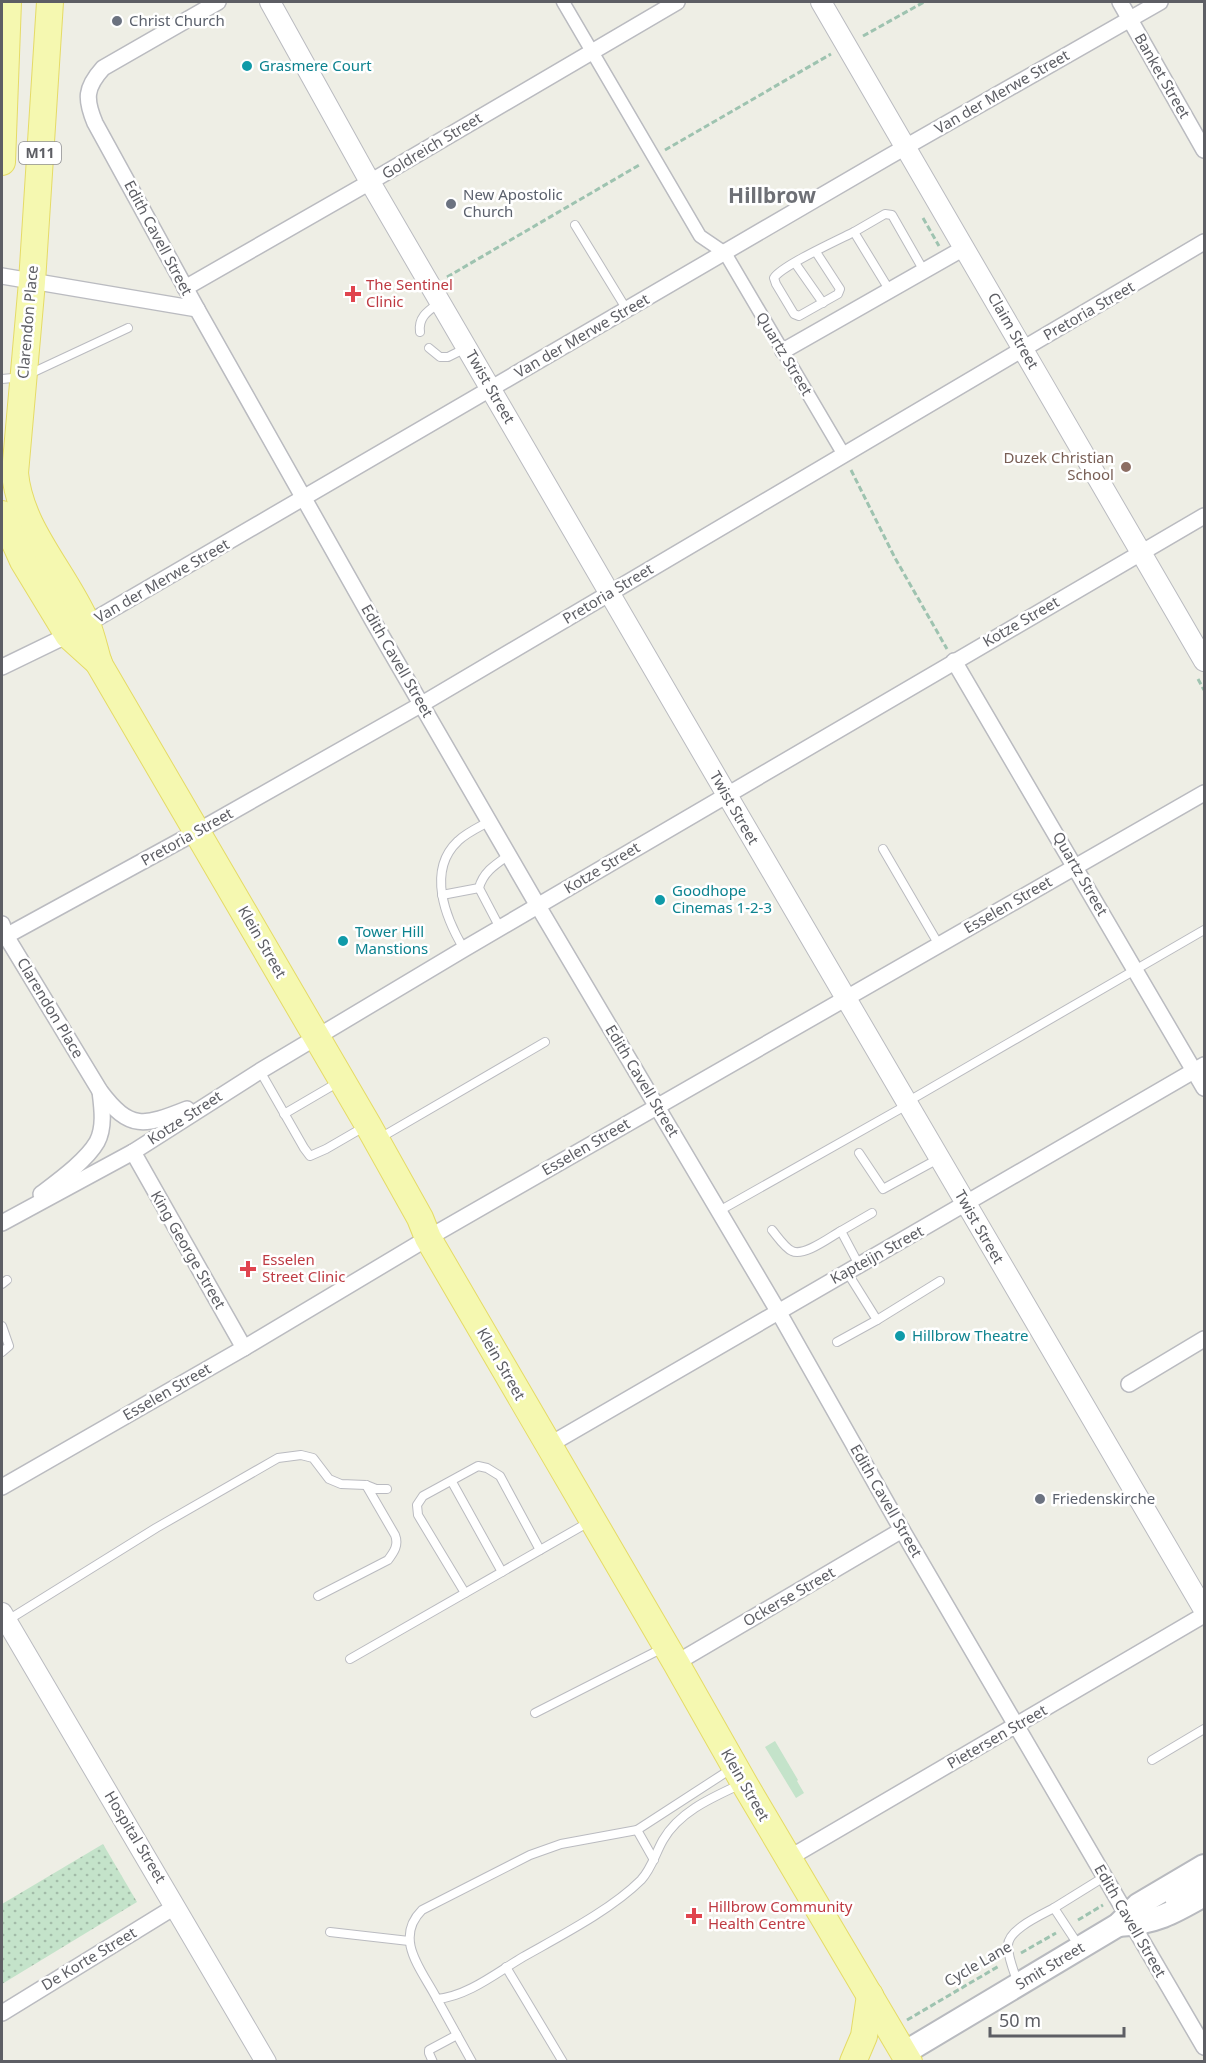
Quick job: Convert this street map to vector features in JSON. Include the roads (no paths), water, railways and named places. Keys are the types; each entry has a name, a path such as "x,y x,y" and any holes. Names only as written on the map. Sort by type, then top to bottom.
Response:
{"main road":[{"path":"2,162 8,2"},
{"name":"Clarendon Place","path":"51,2 32,282 12,378 17,445 17,488 77,630"},
{"name":"Klein Street","path":"2,514 23,561 77,630 198,831 372,1133 420,1218 428,1238 672,1655 739,1775 890,2029 901,2059"},
{"name":"Smit Street","path":"901,2059 1080,1947 1125,1922 1138,1905 1204,1866"},
{"name":"Smit Street","path":"1125,1922 1149,1922 1204,1895"},
{"path":"853,2061 864,2036 870,1995"}],"street":[{"name":"Edith Cavell Street","path":"218,2 103,68 90,87 87,98 89,109 185,288 538,906 778,1311 902,1530 1104,1877 1125,1922 1204,2047"},
{"name":"Twist Street","path":"270,2 370,182 726,795 1204,1610"},
{"path":"564,2 700,236 725,253"},
{"name":"Goldreich Street","path":"185,288 677,2"},
{"name":"Claim Street","path":"821,2 1204,661"},
{"name":"Banket Street","path":"1120,2 1204,150"},
{"name":"Van der Merwe Street","path":"2,667 77,630 905,147 1160,2"},
{"name":"Pretoria Street","path":"4,930 198,831 422,704 1204,243"},
{"path":"783,351 964,248"},
{"name":"Quartz Street","path":"725,253 844,454"},
{"path":"2,276 197,309"},
{"name":"Kotze Street","path":"7,1220 133,1152 260,1071 464,949 1204,516"},
{"name":"Quartz Street","path":"954,661 1136,970 1199,1068 1204,1088"},
{"name":"Esselen Street","path":"2,1487 244,1348 428,1238 1204,793"},
{"name":"Clarendon Place","path":"4,930 100,1091 119,1113 134,1121 154,1121 216,1098"},
{"name":"Kapteijn Street","path":"549,1445 1199,1068"},
{"name":"Clarendon Place","path":"7,1220 79,1162 97,1142 102,1122 100,1091"},
{"name":"King George Street","path":"133,1152 244,1348"},
{"path":"1129,1384 1204,1339"},
{"name":"Ockerse Street","path":"672,1655 902,1530"},
{"name":"Pietersen Street","path":"789,1858 1204,1615"},
{"name":"Hospital Street","path":"4,1617 266,2061"},
{"name":"De Korte Street","path":"2,2013 176,1906"}],"lane":[{"path":"816,252 840,289 838,294 799,316 794,314 776,284 774,278 777,274 795,263 885,214 892,215 924,271"},
{"path":"575,225 627,309"},
{"path":"854,232 890,291"},
{"path":"795,263 823,303"},
{"path":"420,332 419,323 436,294"},
{"path":"12,378 128,327"},
{"path":"429,348 440,357 448,357 467,348"},
{"path":"464,949 451,927 443,904 442,872 447,856 458,841 490,821"},
{"path":"883,849 939,945"},
{"path":"500,928 479,888 481,879 491,867 509,855"},
{"path":"442,895 479,888"},
{"path":"719,1211 1204,930"},
{"path":"260,1071 310,1156 372,1133 545,1042"},
{"path":"284,1114 342,1080"},
{"path":"859,1153 883,1189 939,1158"},
{"path":"772,1230 791,1251 799,1253 872,1213"},
{"path":"841,1231 853,1269 877,1320"},
{"path":"837,1342 940,1281"},
{"path":"2,1326 9,1346 2,1352"},
{"path":"4,1617 278,1458 301,1455 314,1458 329,1479 341,1484 366,1485 387,1490"},
{"path":"465,1593 418,1515 417,1506 423,1496 478,1467 488,1468 500,1476 540,1550"},
{"path":"452,1482 502,1572"},
{"path":"318,1596 388,1560 395,1550 397,1541 395,1535 366,1485"},
{"path":"350,1659 593,1520"},
{"path":"535,1713 672,1655"},
{"path":"1152,1760 1204,1729"},
{"path":"472,2061 411,1952 410,1931 414,1918 422,1910 453,1893 530,1855 561,1844 637,1830 739,1775"},
{"path":"437,1999 462,1992 506,1967 598,1912 640,1881 649,1870 664,1838 686,1815 739,1775"},
{"path":"637,1830 654,1860"},
{"path":"1018,1985 1010,1956 1009,1938 1014,1932 1104,1877"},
{"path":"1166,1903 1204,1881"},
{"path":"1054,1908 1080,1947"},
{"path":"1125,1922 1132,1916 1155,1909"},
{"path":"330,1932 410,1941"},
{"path":"506,1967 563,2061"},
{"path":"433,2061 429,2050 457,2035"}],"place":[{"name":"Christ Church","path":"117,21"},
{"name":"Grasmere Court","path":"247,66"},
{"name":"New Apostolic Church","path":"451,204"},
{"name":"The Sentinel Clinic","path":"353,294"},
{"name":"Duzek Christian School","path":"1126,467"},
{"name":"Goodhope Cinemas 1-2-3","path":"660,900"},
{"name":"Tower Hill Manstions","path":"343,941"},
{"name":"Esselen Street Clinic","path":"248,1269"},
{"name":"Hillbrow Theatre","path":"900,1336"},
{"name":"Friedenskirche","path":"1040,1499"},
{"name":"Hillbrow Community Health Centre","path":"694,1916"}],"district":[{"name":"Hillbrow","path":"772,196"}]}
